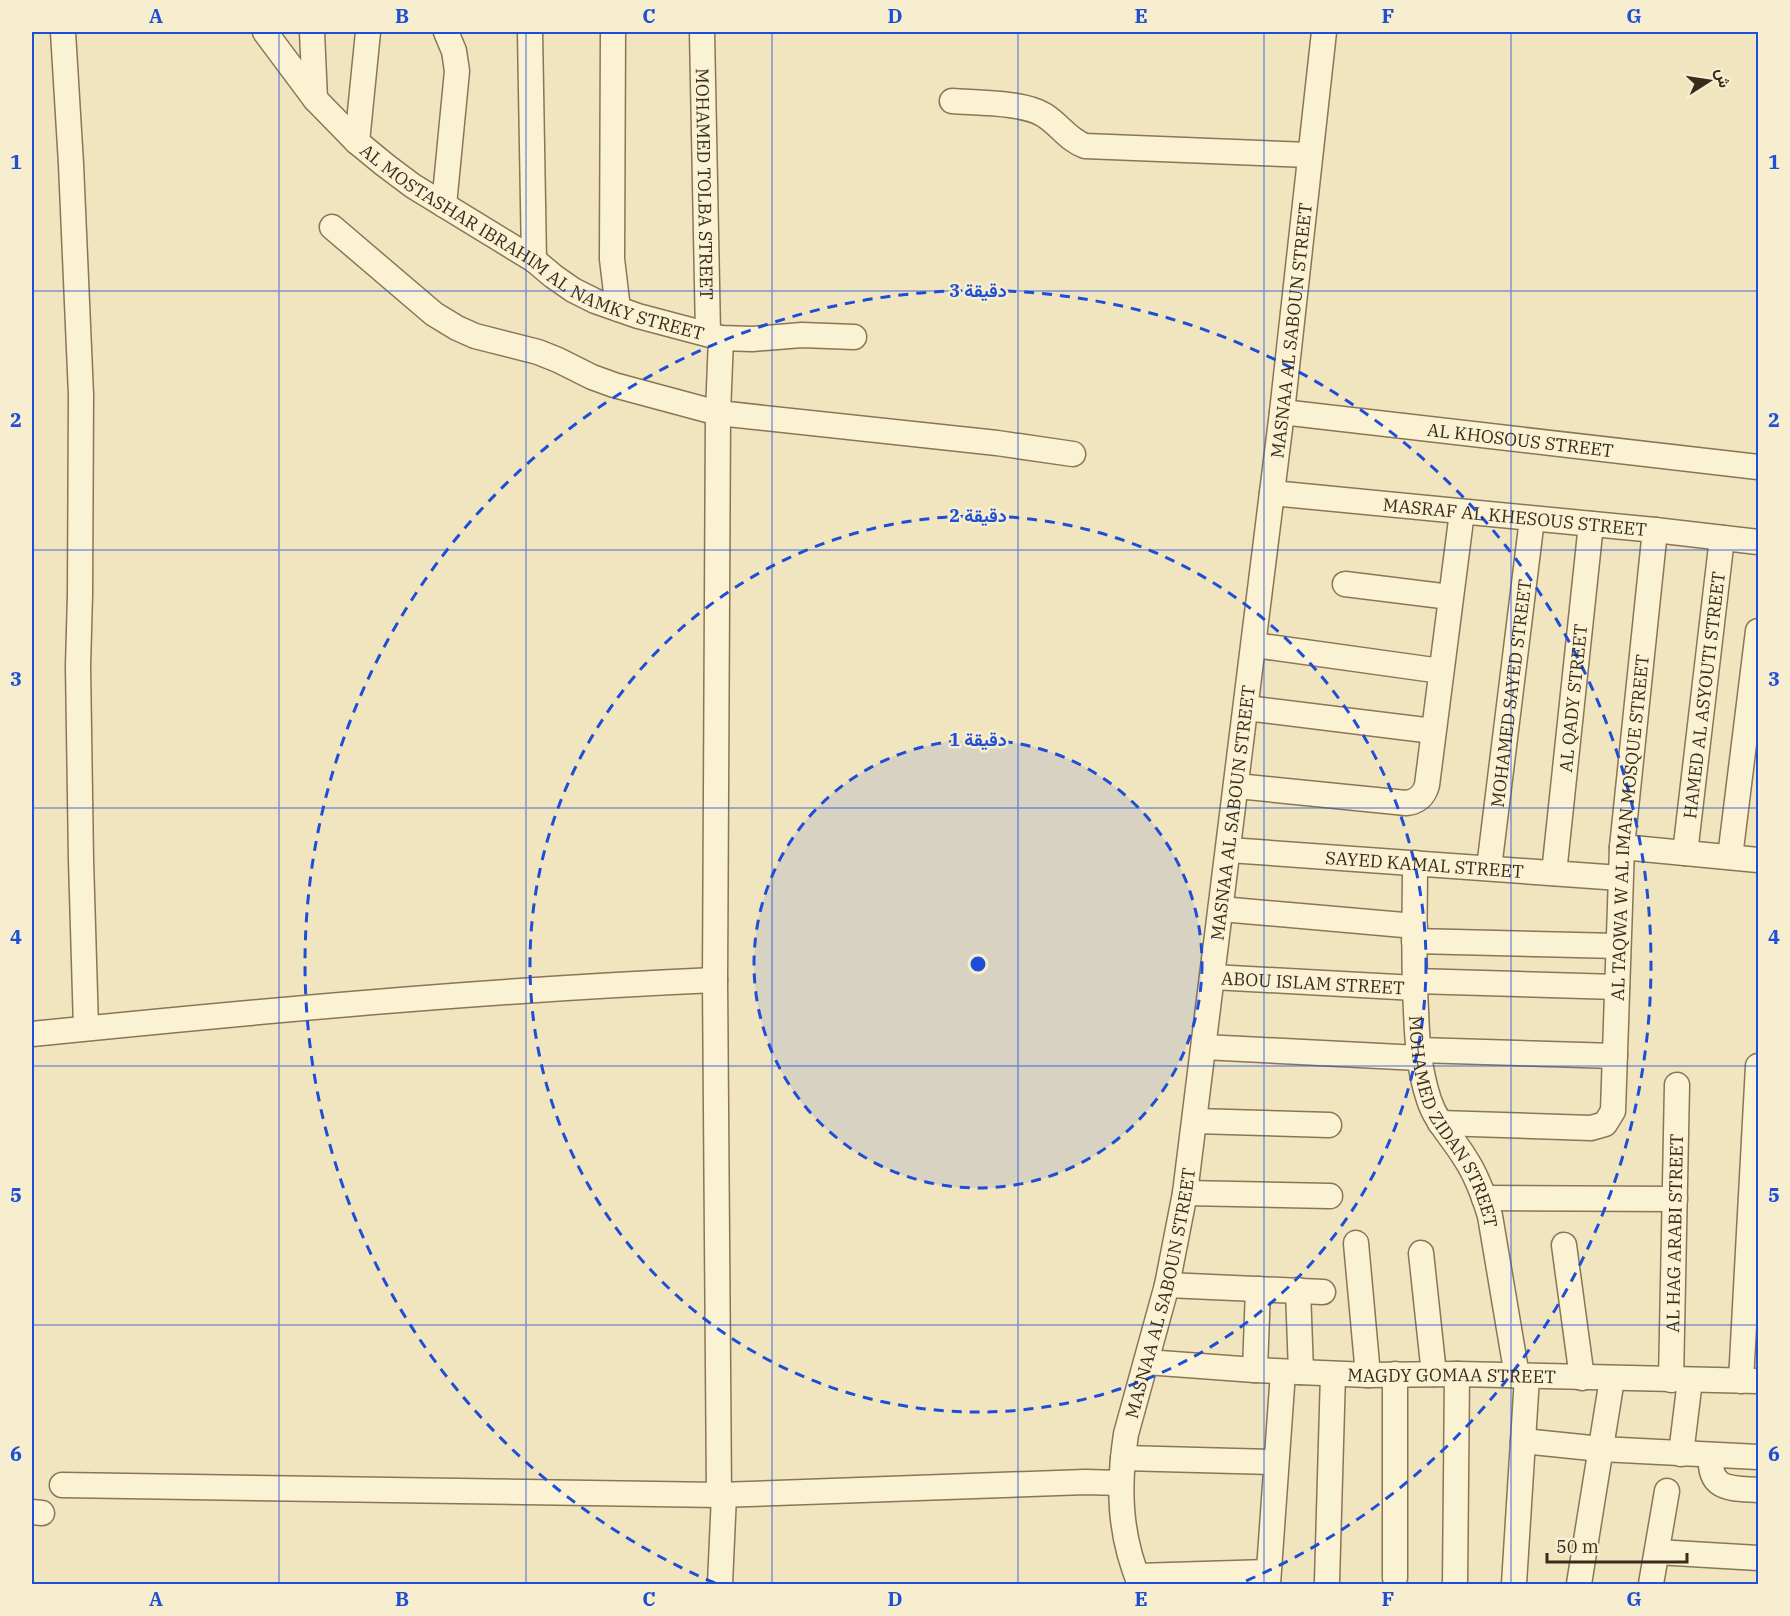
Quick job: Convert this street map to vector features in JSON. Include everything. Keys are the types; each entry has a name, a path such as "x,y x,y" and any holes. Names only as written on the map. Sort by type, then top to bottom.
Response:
{"street":[{"path":"63,32 81,395 78,666 86,1028"},
{"name":"AL MOSTASHAR IBRAHIM AL NAMKY STREET","path":"265,32 315,99 357,142 414,186 534,260 573,290 618,309 715,336 752,339 802,335 854,337"},
{"path":"312,32 315,99"},
{"path":"357,142 368,32"},
{"path":"444,205 457,71 454,51 446,32"},
{"path":"530,32 534,260"},
{"path":"614,32 612,259 618,309"},
{"name":"MOHAMED TOLBA STREET","path":"702,32 715,336 720,364 715,980 722,1495 720,1584"},
{"name":"MASNAA AL SABOUN STREET","path":"1139,1580 1128,1550 1123,1523 1121,1482 1123,1458 1126,1434 1167,1285 1185,1193 1282,417 1324,32"},
{"path":"952,101 1036,110 1047,116 1075,142 1085,146 1310,155"},
{"path":"332,227 434,314 457,328 494,342 538,352 614,385 718,408 1073,454"},
{"name":"AL KHOSOUS STREET","path":"1282,417 1758,467"},
{"name":"MASRAF AL KHESOUS STREET","path":"1273,485 1462,512 1758,542"},
{"path":"1236,786 1400,803 1418,800 1426,791 1462,512"},
{"name":"MOHAMED SAYED STREET","path":"1489,868 1532,519"},
{"name":"AL QADY STREET","path":"1554,873 1591,524"},
{"name":"AL TAQWA W AL IMAN MOSQUE STREET","path":"1440,1123 1591,1128 1605,1124 1613,1111 1622,847 1655,530"},
{"name":"HAMED AL ASYOUTI STREET","path":"1685,853 1722,538"},
{"path":"1345,584 1450,597"},
{"path":"1730,857 1758,631"},
{"path":"1254,645 1441,671"},
{"path":"1246,708 1433,731"},
{"path":"1622,847 1758,860"},
{"name":"SAYED KAMAL STREET","path":"1229,850 1620,878"},
{"name":"MOHAMED ZIDAN STREET","path":"1415,863 1415,984 1418,1054 1426,1092 1440,1123 1465,1157 1484,1198 1522,1376 1523,1441 1515,1584"},
{"path":"1221,909 1415,933 1618,946"},
{"name":"ABOU ISLAM STREET","path":"1213,977 1415,984 1617,987"},
{"path":"32,1034 574,986 715,980"},
{"path":"1204,1047 1418,1054 1615,1056"},
{"path":"1750,1381 1758,1076"},
{"name":"AL HAG ARABI STREET","path":"1677,1086 1675,1199 1681,1454"},
{"path":"1195,1121 1329,1125"},
{"path":"1185,1193 1330,1196"},
{"path":"1484,1198 1675,1199"},
{"path":"1356,1243 1368,1375"},
{"path":"1564,1245 1582,1378"},
{"path":"1421,1253 1446,1374 1455,1584"},
{"path":"1167,1285 1323,1292"},
{"path":"1255,1370 1258,1289"},
{"path":"1139,1580 1268,1578 1276,1462 1292,1372 1298,1290"},
{"name":"MAGDY GOMAA STREET","path":"1146,1362 1333,1374 1446,1374 1750,1381"},
{"path":"1327,1581 1333,1374"},
{"path":"1395,1374 1405,1582"},
{"path":"1579,1584 1612,1379"},
{"path":"1523,1441 1601,1449 1758,1457"},
{"path":"1711,1455 1711,1470 1718,1483 1732,1488 1758,1490"},
{"path":"1123,1458 1276,1462"},
{"path":"62,1485 722,1495 1121,1482"},
{"path":"1652,1584 1667,1491"},
{"path":"1657,1552 1758,1558"}]}
